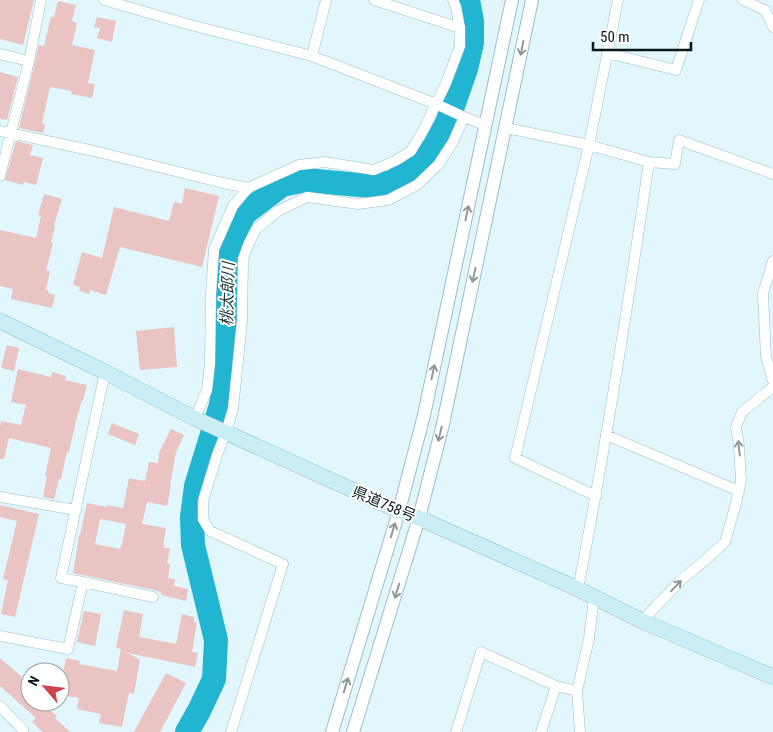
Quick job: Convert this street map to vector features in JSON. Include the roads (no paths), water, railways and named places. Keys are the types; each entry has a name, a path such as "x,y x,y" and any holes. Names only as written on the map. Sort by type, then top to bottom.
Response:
{"main road":[{"name":"県道758号","path":"0,322 105,372 194,418 399,511 578,588 642,621 773,677"}],"street":[{"path":"0,176 29,61 42,0"},
{"path":"104,0 187,24 312,56 485,125"},
{"path":"312,56 326,0"},
{"path":"374,0 460,28"},
{"path":"194,418 207,390 210,363 214,249 233,206 248,188 299,165 325,162 374,170 395,162 411,151 446,83 460,46 460,28 453,0"},
{"path":"332,732 399,511 424,415 512,0"},
{"path":"353,732 419,518 443,424 532,0"},
{"path":"596,496 515,458 588,145 618,0"},
{"path":"607,53 676,70 699,0"},
{"path":"743,0 765,10 773,27"},
{"path":"0,54 29,61"},
{"path":"231,732 283,564 210,531 203,519 203,501 233,410 242,321 243,259 249,243 257,228 278,211 308,197 358,204 388,200 416,186 438,165 453,142 464,117"},
{"path":"506,128 588,145 649,162 675,164 679,140 773,174"},
{"path":"0,131 94,151 248,188"},
{"path":"578,588 624,332 649,162"},
{"path":"773,261 763,293 766,357 773,381"},
{"path":"105,372 61,578 153,597"},
{"path":"642,621 682,579 725,542 741,482 736,427 742,412 773,387"},
{"path":"606,435 739,491"},
{"path":"0,497 76,510"},
{"path":"0,636 68,649 83,582"},
{"path":"580,732 577,691 589,639 594,597"},
{"path":"456,732 481,652 556,686 577,691"},
{"path":"542,732 556,686"},
{"path":"0,706 24,732"}],"waterway":[{"name":"桃太郎川","path":"187,732 214,679 216,640 193,545 192,517 196,486 221,405 225,374 227,320 226,263 230,244 245,213 282,185 306,180 370,186 392,182 415,168 434,147 447,123 466,69 472,43 472,21 468,0"}]}
